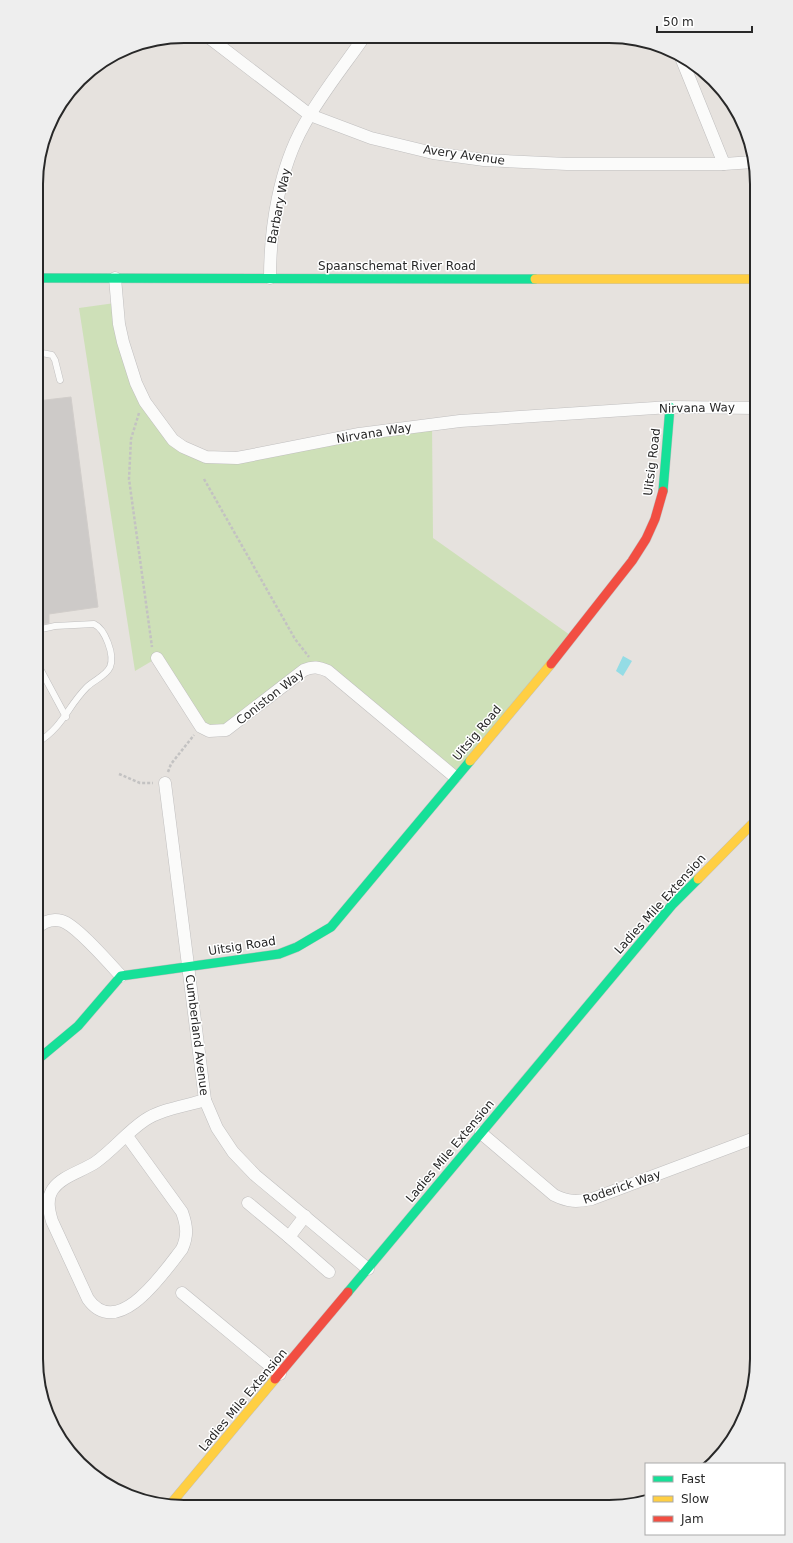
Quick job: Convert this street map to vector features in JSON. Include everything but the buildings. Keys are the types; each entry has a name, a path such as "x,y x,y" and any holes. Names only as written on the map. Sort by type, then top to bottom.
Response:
{"main road":[{"name":"Spaanschemat River Road","path":"43,278 750,279"},
{"name":"Uitsig Road","path":"121,976 279,954 297,947 331,927 573,637 632,562 646,539 655,518 663,490 670,407"},
{"name":"Ladies Mile Extension","path":"174,1500 672,905 750,826"},
{"path":"43,1055 78,1026 121,976"}],"street":[{"name":"Avery Avenue","path":"216,43 310,115 371,138 433,153 484,160 567,164 724,164 748,162"},
{"name":"Barbary Way","path":"270,278 272,236 281,186 297,139 310,115 360,43"},
{"path":"684,65 724,164"},
{"name":"Nirvana Way","path":"115,278 119,324 123,342 136,383 145,402 173,440 183,447 206,457 220,459 259,454 358,434 430,424 670,407 750,408"},
{"path":"157,658 201,728"},
{"name":"Coniston Way","path":"201,728 216,732 226,730 304,670 316,667 328,671 455,777"},
{"name":"Cumberland Avenue","path":"165,783 205,1100 217,1128 233,1152 255,1175 368,1269"},
{"path":"43,924 52,920 70,924 121,976"},
{"path":"127,1136 182,1212 187,1226 186,1240 182,1249 139,1299 126,1309 112,1312 101,1311 93,1307 88,1299 52,1221 48,1199 52,1190 58,1184 96,1162 145,1120 155,1115 205,1100"},
{"name":"Roderick Way","path":"481,1133 554,1195 564,1200 577,1202 592,1199 750,1140"},
{"path":"248,1203 329,1272"},
{"path":"289,1237 305,1216"},
{"path":"182,1293 280,1374"}],"lane":[{"path":"43,353 52,355 55,360 60,380"},
{"path":"43,629 55,626 94,624 100,627 105,634 111,658 110,667 106,672 87,686 66,717 49,736 43,740"},
{"path":"43,674 66,717"}],"path":[{"path":"145,402 137,416 132,439 129,478 150,634 153,652 157,658"},
{"path":"204,479 294,639 316,667"},
{"path":"165,783 171,764 201,728"},
{"path":"119,774 140,783"}],"green space":[{"path":"115,303 122,344 163,425 191,450 227,457 432,422 433,538 570,635 455,777 316,667 234,725 209,731 157,658 135,671 79,308"}],"water":[{"path":"623,656 632,661 623,676 616,671"}],"traffic: fast":[{"path":"43,278 535,279"},
{"path":"663,491 670,407"},
{"path":"43,1055 78,1026 121,976 279,954 297,947 331,927 470,761"},
{"path":"348,1292 672,905 698,879"}],"traffic: slow":[{"path":"535,279 750,279"},
{"path":"470,761 551,664"},
{"path":"698,879 750,826"},
{"path":"174,1500 275,1379"}],"traffic: jam":[{"path":"551,664 632,561 646,539 655,519 663,491"},
{"path":"275,1379 348,1292"}]}
